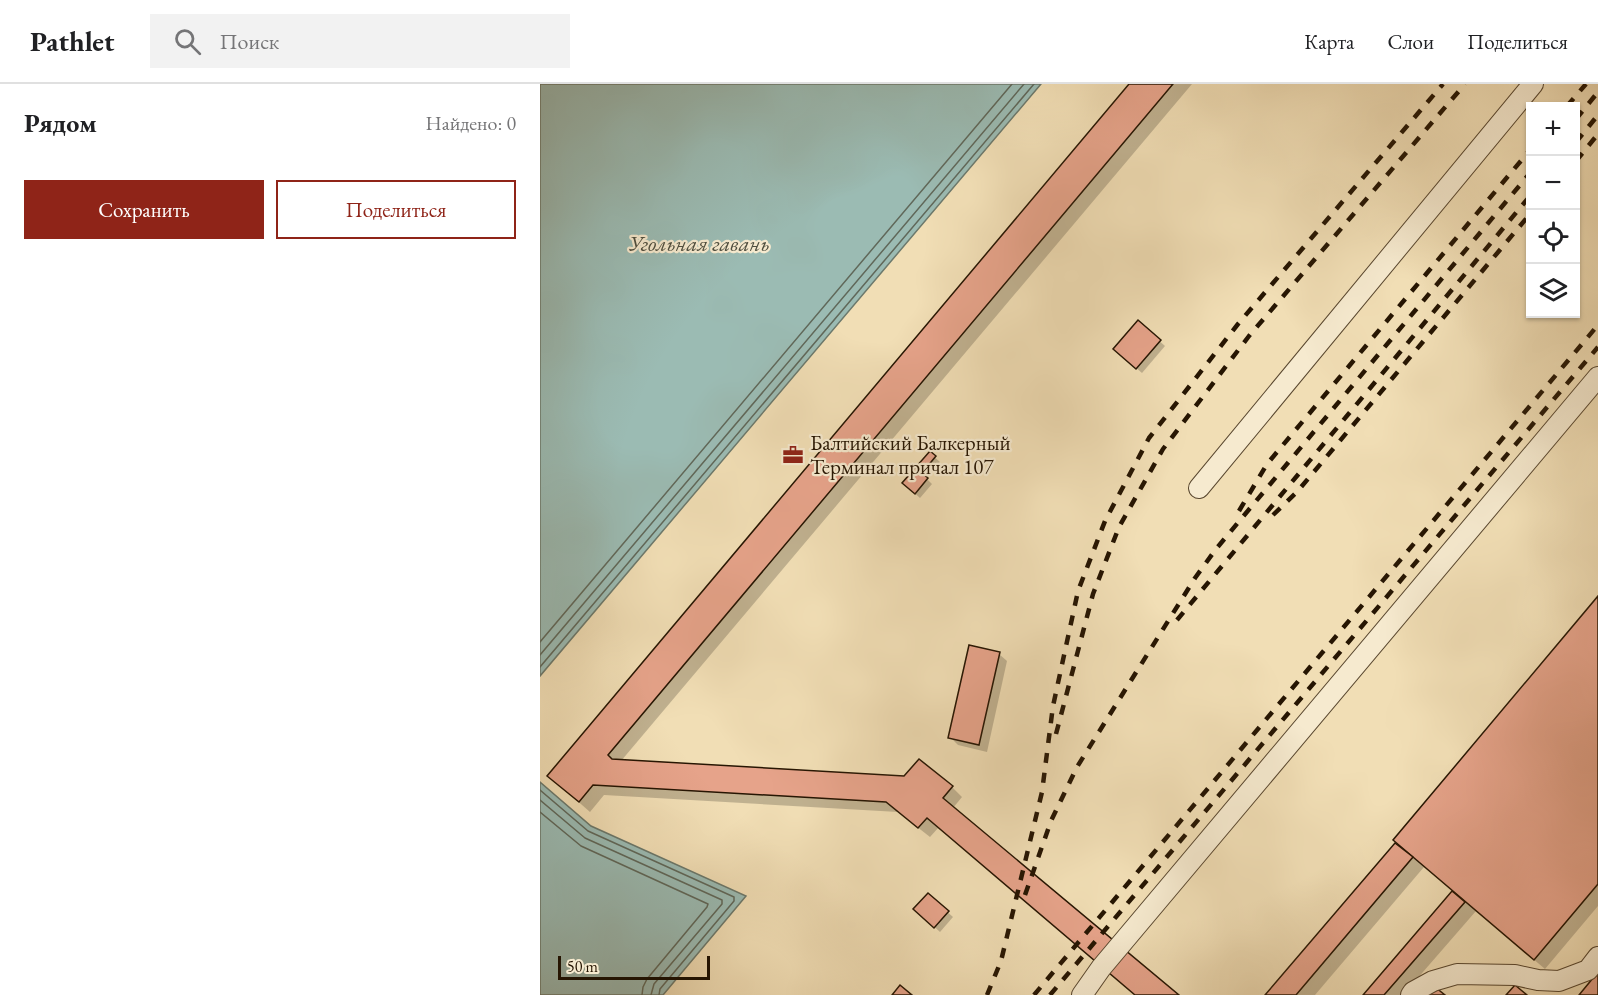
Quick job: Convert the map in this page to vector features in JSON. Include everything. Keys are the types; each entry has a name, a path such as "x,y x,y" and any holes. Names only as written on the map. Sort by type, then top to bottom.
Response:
{"lane":[{"path":"1199,488 1533,84"},
{"path":"1082,995 1101,968 1598,377"},
{"path":"1410,995 1433,981 1457,974 1515,975 1538,980 1559,981 1587,970 1598,957"}],"water":[{"name":"Угольная гавань","path":"540,84 1041,84 540,676"},
{"path":"540,782 591,826 746,896 663,995 540,995"}],"building":[{"path":"1129,84 1173,84 608,755 612,759 904,776 919,759 953,786 943,798 1179,995 1135,995 927,818 918,828 886,802 593,785 579,802 547,776"},
{"path":"1138,320 1161,340 1136,369 1113,349"},
{"path":"930,451 936,456 922,473 928,478 915,494 902,483"},
{"path":"1598,596 1598,884 1534,960 1393,840"},
{"path":"969,645 1000,652 979,745 948,738"},
{"path":"1395,843 1413,857 1296,995 1265,995"},
{"path":"1452,891 1465,902 1384,995 1363,995"},
{"path":"928,893 949,911 934,928 913,909"},
{"path":"1598,972 1598,995 1579,995"},
{"path":"900,985 912,995 892,995"},
{"path":"1515,985 1527,995 1506,995"},
{"path":"1435,987 1445,995 1428,995"}],"railway":[{"path":"987,995 1001,961 1042,792 1053,706 1078,591 1105,521 1149,438 1238,324 1443,84"},
{"path":"1056,734 1093,594 1119,527 1163,449 1249,336 1465,84"},
{"path":"1570,102 1586,84"},
{"path":"1580,114 1598,92"},
{"path":"1580,137 1598,115"},
{"path":"1580,156 1598,134"},
{"path":"1239,511 1267,464 1526,155"},
{"path":"1025,895 1051,821 1077,767 1195,578 1216,549 1526,178"},
{"path":"1177,620 1526,201"},
{"path":"1273,515 1297,492 1526,219"},
{"path":"1034,995 1598,325"},
{"path":"1050,995 1598,347"}],"place":[{"name":"Балтийский Балкерный Терминал причал 107","path":"793,455"}]}
